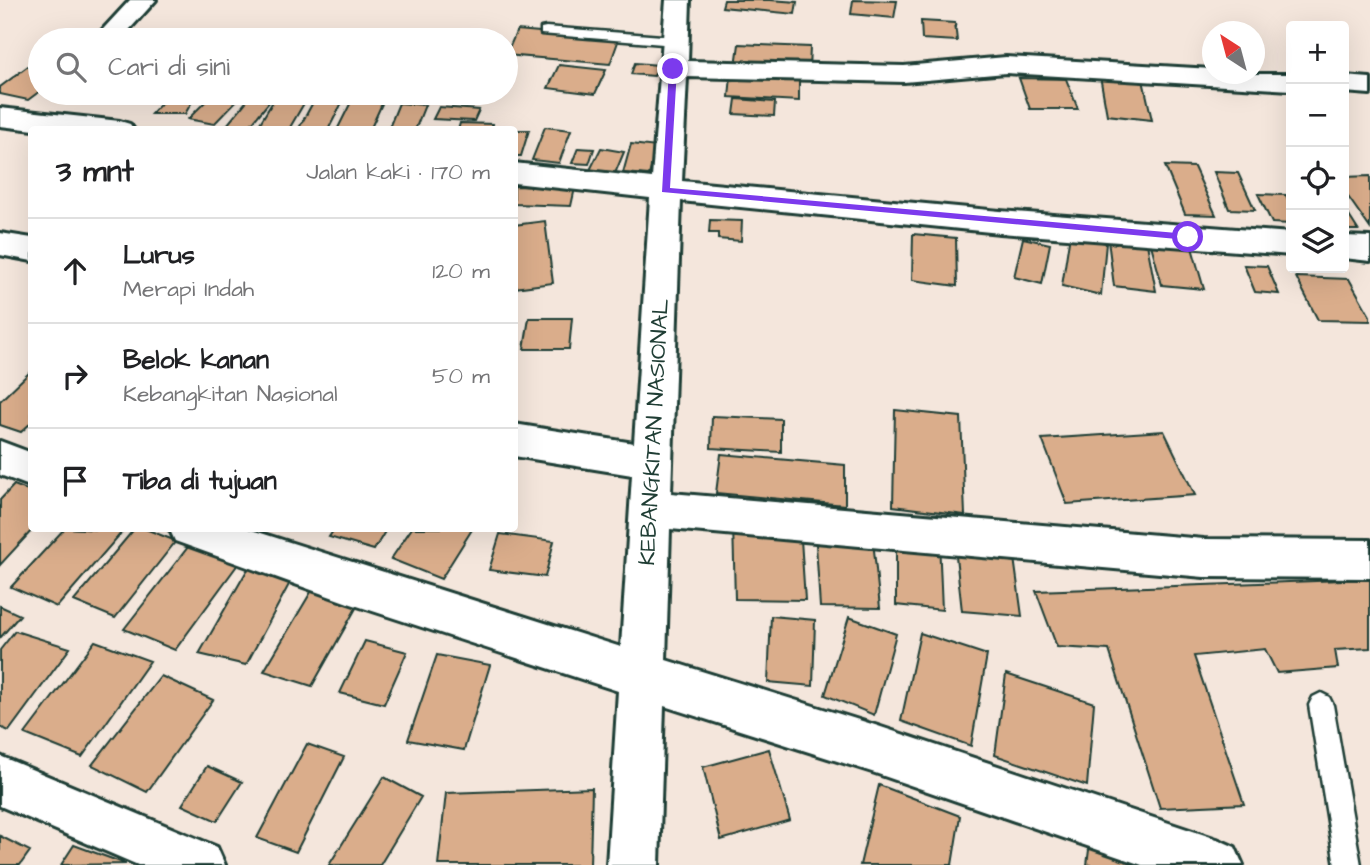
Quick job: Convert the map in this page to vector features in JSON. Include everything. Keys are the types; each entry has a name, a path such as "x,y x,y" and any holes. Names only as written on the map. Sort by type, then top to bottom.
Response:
{"street":[{"path":"117,28 144,0"},
{"name":"KEBANGKITAN NASIONAL","path":"633,865 649,509 678,0"},
{"path":"674,55 904,74 1006,65 1286,82"},
{"path":"1349,84 1370,86"},
{"path":"12,118 32,105"},
{"path":"12,118 84,126"},
{"path":"518,173 666,190 1286,244"},
{"path":"0,244 28,249"},
{"path":"1349,247 1370,248"},
{"path":"518,441 652,462"},
{"path":"0,458 28,468"},
{"path":"649,509 1204,558 1370,559"},
{"path":"201,532 299,568 827,734 1217,865"},
{"path":"0,781 199,865"}],"lane":[{"path":"546,31 674,55"},
{"path":"1321,705 1348,865"}],"building":[{"path":"724,0 797,2 795,14 722,7"},
{"path":"853,0 897,1 894,18 851,14"},
{"path":"921,21 955,23 957,41 922,39"},
{"path":"518,30 619,39 610,64 518,56"},
{"path":"739,44 810,47 809,70 736,66"},
{"path":"635,63 658,65 654,76 631,74"},
{"path":"559,65 606,70 595,94 548,88"},
{"path":"28,66 28,100 0,94 0,87"},
{"path":"731,76 799,80 799,101 729,97"},
{"path":"1100,76 1143,80 1152,120 1107,115"},
{"path":"1019,78 1066,79 1078,109 1030,109"},
{"path":"736,99 775,102 774,116 734,114"},
{"path":"160,105 190,105 185,114 151,114"},
{"path":"202,105 232,105 214,124 188,119"},
{"path":"243,105 267,105 250,126 227,125"},
{"path":"271,105 303,105 291,126 258,126"},
{"path":"312,105 341,105 330,126 300,126"},
{"path":"350,105 381,105 372,126 339,126"},
{"path":"398,105 425,105 417,126 390,126"},
{"path":"439,107 479,110 474,121 433,119"},
{"path":"460,123 493,124 493,126 459,126"},
{"path":"545,127 571,130 559,163 532,160"},
{"path":"518,130 529,130 521,156 518,156"},
{"path":"631,144 657,147 649,175 623,173"},
{"path":"578,148 594,149 589,164 572,163"},
{"path":"601,148 624,152 614,176 589,172"},
{"path":"1165,166 1194,167 1216,215 1185,214"},
{"path":"1214,172 1238,173 1255,210 1229,209"},
{"path":"1370,176 1370,228 1349,198 1349,177"},
{"path":"518,186 575,188 571,206 518,204"},
{"path":"1258,194 1286,195 1286,224 1272,223"},
{"path":"1349,216 1358,230 1349,230"},
{"path":"710,220 742,221 741,241 718,239 718,233 709,233"},
{"path":"545,221 553,283 518,287 518,224"},
{"path":"913,234 956,238 957,286 912,280"},
{"path":"1070,234 1106,243 1101,295 1062,286"},
{"path":"1023,238 1050,244 1042,284 1014,277"},
{"path":"1108,240 1147,244 1156,291 1114,286"},
{"path":"1150,241 1191,244 1204,289 1162,285"},
{"path":"1244,265 1267,266 1279,294 1255,292"},
{"path":"1296,277 1349,279 1370,316 1370,321 1318,320"},
{"path":"529,318 572,318 569,349 524,349"},
{"path":"28,374 28,426 21,432 0,425 0,401"},
{"path":"895,410 961,417 965,515 893,506"},
{"path":"712,416 781,419 781,452 711,448"},
{"path":"1164,431 1195,495 1067,504 1042,439"},
{"path":"721,454 845,465 845,505 716,493"},
{"path":"14,485 28,490 28,532 30,532 0,565 0,500"},
{"path":"733,524 800,524 805,600 735,599"},
{"path":"815,529 872,531 880,608 820,607"},
{"path":"61,532 122,532 57,607 11,587"},
{"path":"132,532 153,532 176,541 115,618 74,601"},
{"path":"332,532 385,532 374,550 329,537"},
{"path":"409,532 470,532 441,579 391,559"},
{"path":"500,534 554,541 545,577 489,570"},
{"path":"896,535 939,540 942,610 896,605"},
{"path":"954,538 1012,543 1022,616 962,611"},
{"path":"192,542 241,560 175,650 124,629"},
{"path":"249,567 293,577 246,665 199,654"},
{"path":"1370,579 1370,648 1335,650 1338,668 1277,673 1265,649 1194,656 1244,804 1160,808 1109,650 1057,647 1036,591"},
{"path":"314,587 360,601 312,686 264,671"},
{"path":"0,606 20,615 0,638"},
{"path":"771,616 815,620 813,686 768,682"},
{"path":"849,617 896,634 874,715 825,695"},
{"path":"15,631 70,648 9,731 0,727 0,650"},
{"path":"920,633 987,655 971,746 901,721"},
{"path":"95,641 150,661 82,757 25,734"},
{"path":"365,641 407,652 384,704 340,693"},
{"path":"437,655 490,665 464,750 408,740"},
{"path":"1006,674 1094,703 1087,786 995,755"},
{"path":"161,676 213,700 147,792 92,765"},
{"path":"307,744 344,757 296,852 257,838"},
{"path":"769,749 790,820 721,840 703,767"},
{"path":"207,766 242,782 217,821 182,805"},
{"path":"384,777 421,797 380,865 329,865"},
{"path":"879,785 960,816 952,865 860,865"},
{"path":"592,788 590,865 438,865 446,793"},
{"path":"0,836 30,851 20,865 0,865"},
{"path":"1090,842 1147,865 1087,865"},
{"path":"74,845 126,864 61,865"}],"route":[{"path":"673,69 666,190 1188,237"}]}
